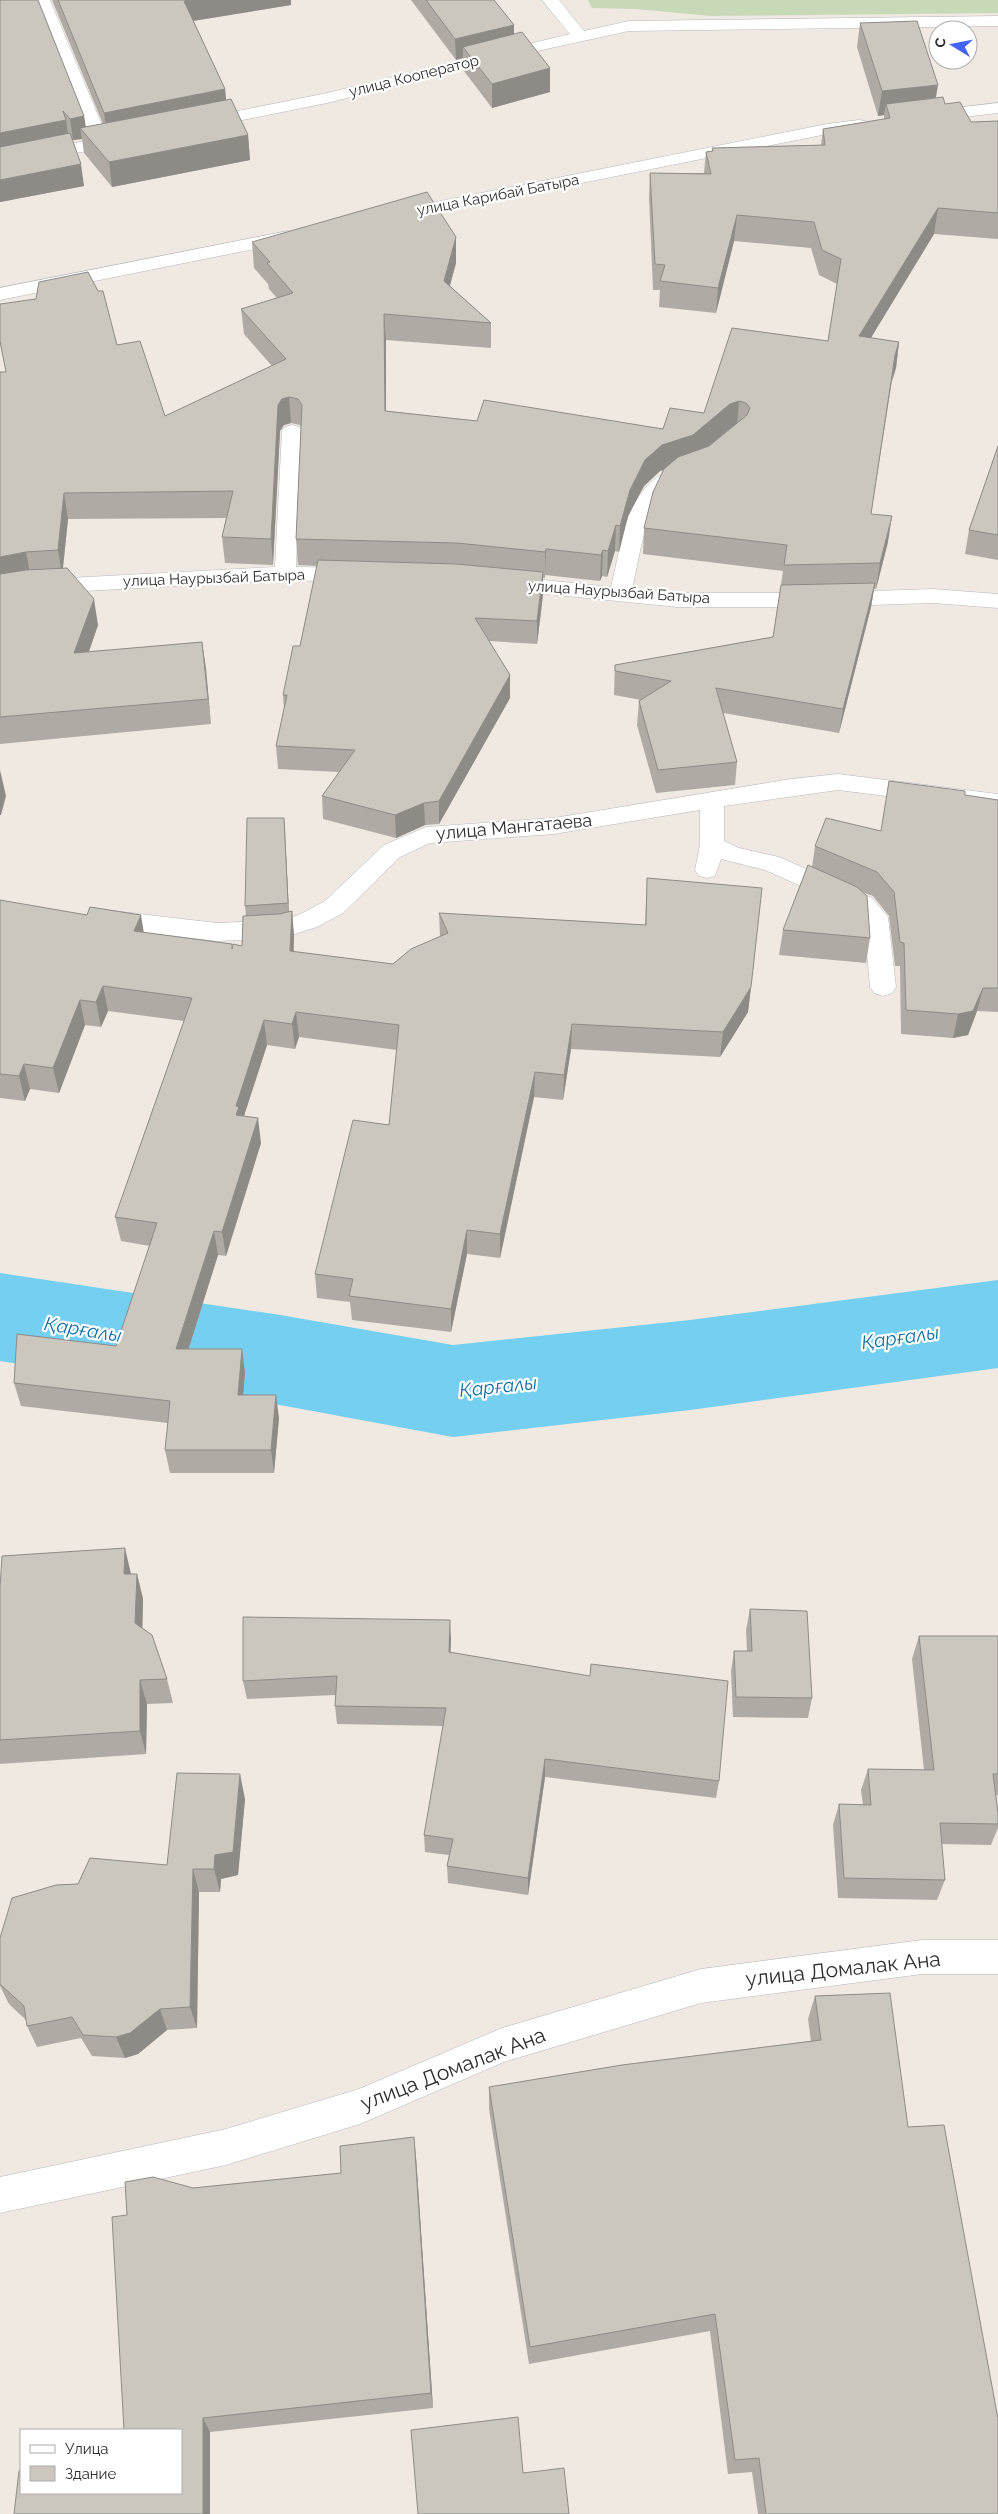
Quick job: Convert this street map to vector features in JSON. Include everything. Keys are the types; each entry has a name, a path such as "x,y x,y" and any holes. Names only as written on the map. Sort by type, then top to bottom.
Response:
{"street":[{"path":"42,0 101,144"},
{"path":"550,0 581,37"},
{"name":"улица Кооператор","path":"186,127 327,98 513,50 629,26 998,21"},
{"path":"912,118 998,108"},
{"name":"улица Карибай Батыра","path":"379,218 817,131 874,123"},
{"path":"0,162 139,136"},
{"path":"0,294 302,234"},
{"path":"285,573 292,431"},
{"path":"620,594 640,517 652,491 668,477 699,467 706,460"},
{"name":"улица Наурызбай Батыра","path":"0,592 31,587 285,573 371,576"},
{"name":"улица Наурызбай Батыра","path":"486,581 678,600 811,600 933,596 998,601"},
{"name":"улица Мангатаева","path":"78,915 217,932 282,929 308,921 334,907 392,851 426,835 554,826 791,787 838,782 998,802"},
{"path":"707,870 712,846 712,801"},
{"path":"712,846 733,855 770,863 863,904 876,917 883,987"},
{"name":"улица Домалак Ана","path":"0,2194 226,2147 360,2106 502,2045 701,1986 922,1957 998,1957"}],"green space":[{"path":"588,0 998,0 998,13 711,16 635,9 592,8"}],"building":[{"path":"0,0 38,0 84,116 70,119 63,111 66,120 0,133"},
{"path":"58,0 192,0 184,1 225,89 104,113"},
{"path":"426,0 494,0 514,25 455,39"},
{"path":"917,21 928,55 928,70 933,70 938,85 882,91 860,23"},
{"path":"522,32 550,68 492,84 463,47"},
{"path":"943,97 945,104 960,102 971,122 998,121 998,213 938,208 859,336 899,342 895,355 871,514 892,516 880,563 784,565 787,545 644,528 653,492 664,469 678,457 709,446 747,415 750,408 746,403 739,401 730,404 693,435 662,445 645,460 630,490 620,526 616,525 608,551 603,550 601,555 546,549 545,552 457,543 296,539 302,405 298,399 289,397 282,399 278,405 271,539 222,537 233,491 64,493 58,550 26,552 0,557 0,372 6,372 0,341 0,304 36,299 39,282 88,272 98,291 103,291 117,345 140,341 165,416 286,359 241,309 293,293 252,242 427,192 456,237 444,281 491,323 384,314 385,411 477,421 484,400 663,429 670,408 704,413 732,328 828,341 841,259 822,250 814,222 737,215 718,288 660,281 665,265 655,264 650,173 711,174 706,152 713,151 712,148 825,145 823,129 890,118 886,104"},
{"path":"231,99 248,135 109,162 80,128"},
{"path":"70,133 81,164 0,180 0,147"},
{"path":"998,446 998,535 969,530"},
{"path":"318,560 456,564 543,572 537,621 475,618 510,675 439,801 424,803 395,815 322,796 355,750 276,746 287,695 283,695 293,646 300,646"},
{"path":"67,568 94,599 74,653 202,642 208,699 0,717 0,574 26,570"},
{"path":"875,583 843,709 716,688 737,762 658,770 639,701 671,681 615,671 615,665 773,637 781,585"},
{"path":"889,781 965,791 965,795 998,800 998,988 983,988 973,1011 958,1014 906,1010 904,943 900,942 894,892 877,872 815,846 826,818 881,831"},
{"path":"247,818 284,818 288,903 245,906"},
{"path":"808,865 857,887 867,896 870,938 783,930"},
{"path":"647,878 762,888 751,987 723,1032 572,1024 564,1075 535,1072 500,1234 467,1230 451,1309 349,1296 353,1279 315,1274 353,1120 389,1125 399,1025 296,1012 292,1024 264,1020 236,1106 239,1107 236,1115 258,1118 222,1232 214,1231 176,1349 242,1349 238,1395 276,1395 271,1450 165,1450 170,1401 14,1383 17,1334 116,1346 157,1223 115,1217 192,998 103,986 96,1002 80,1000 53,1068 24,1064 19,1076 0,1074 0,900 87,915 90,907 141,915 134,931 232,944 232,949 233,944 242,946 243,916 279,914 292,911 290,951 393,964 411,949 448,933 439,913 646,925"},
{"path":"125,1548 124,1574 137,1574 135,1623 152,1635 167,1679 140,1680 140,1731 0,1740 0,1588 2,1556"},
{"path":"750,1609 807,1611 812,1698 736,1697 734,1651 752,1651"},
{"path":"243,1617 450,1620 449,1652 590,1676 591,1664 728,1681 719,1781 545,1759 528,1878 447,1866 453,1839 424,1835 446,1708 335,1706 337,1676 243,1681"},
{"path":"919,1636 998,1636 998,1774 993,1774 998,1824 940,1823 945,1880 844,1878 839,1804 871,1805 868,1769 934,1770"},
{"path":"177,1773 240,1774 233,1852 215,1855 214,1869 193,1869 190,2007 160,2009 130,2033 116,2037 83,2035 72,2017 27,2026 24,2006 0,1984 0,1938 12,1898 56,1885 78,1884 90,1858 167,1865"},
{"path":"890,1993 908,2127 944,2125 998,2419 998,2514 766,2514 759,2458 735,2460 715,2314 530,2347 489,2087 622,2065 821,2040 815,1996"},
{"path":"414,2137 431,2393 203,2418 203,2514 14,2514 20,2470 20,2494 182,2494 182,2429 124,2429 112,2217 127,2215 125,2182 153,2177 193,2188 341,2173 340,2146"},
{"path":"518,2417 523,2473 564,2468 569,2514 418,2514 411,2430"}],"waterway":[{"name":"Қарғалы","path":"0,1317 280,1360 453,1391 690,1365 998,1324"}]}
